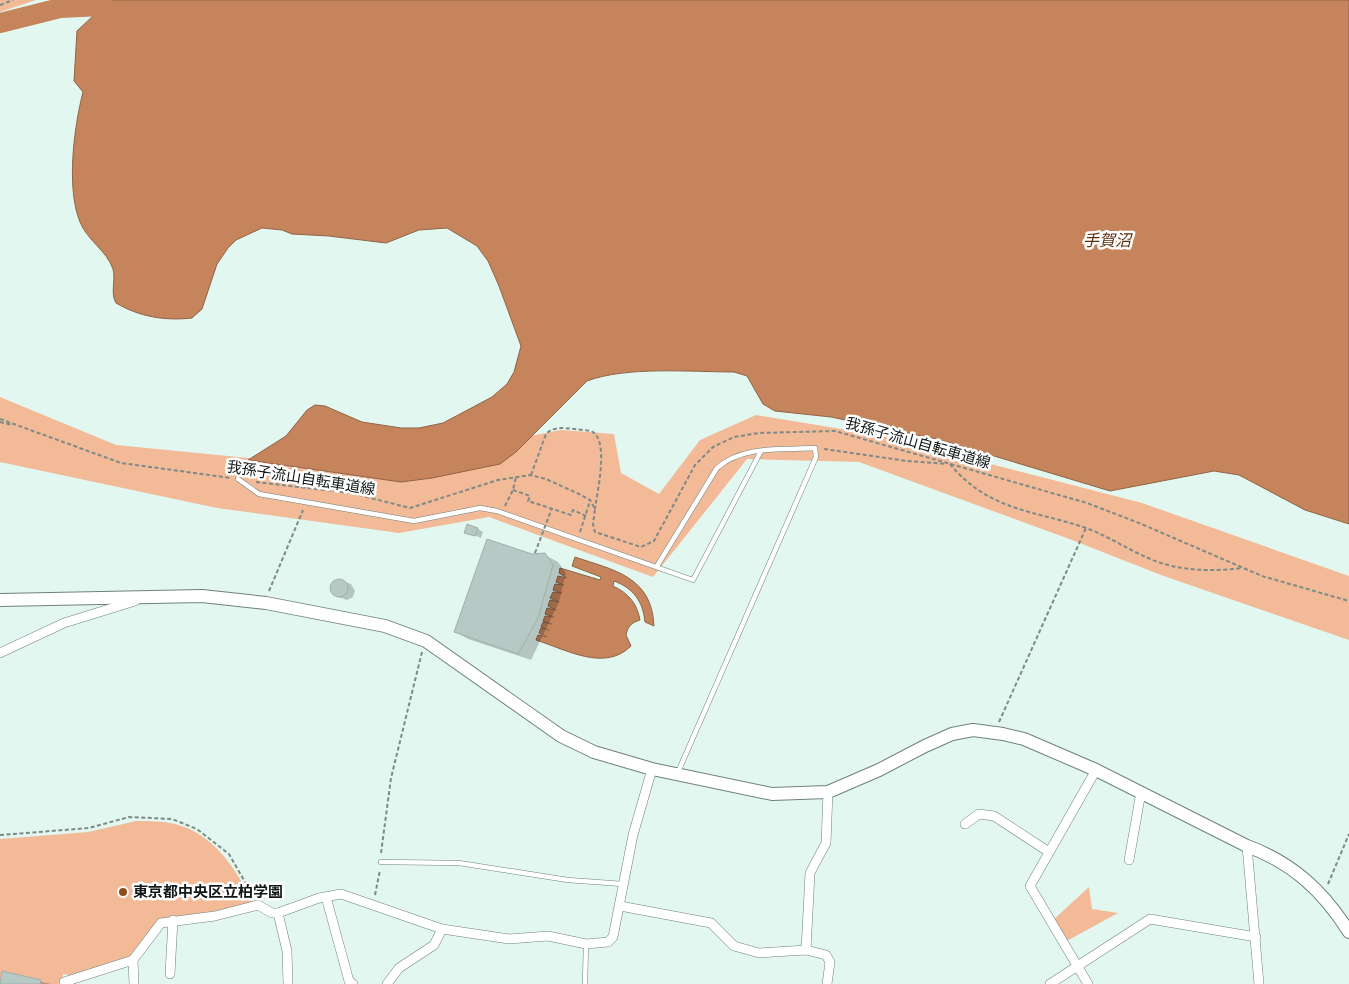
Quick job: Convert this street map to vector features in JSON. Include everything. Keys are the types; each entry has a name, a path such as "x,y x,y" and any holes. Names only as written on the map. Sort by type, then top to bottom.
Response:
{"street":[{"path":"0,653 87,615 160,596"},
{"path":"0,600 202,596 266,603 386,626 426,641 562,736 594,752 652,769 772,794 828,792 879,770 924,746 952,734 973,730 1024,739 1096,770 1248,846 1274,856 1295,870 1322,898 1349,932"},
{"path":"64,984 64,982 133,960 161,923 215,916 258,905 272,913 278,913 326,896 341,894 442,929 509,939 548,936 586,944 608,942 613,936 633,834 652,769"},
{"path":"1088,984 1030,886 1096,770"},
{"path":"806,950 810,873 826,843 828,792"},
{"path":"1129,860 1140,792"},
{"path":"965,824 979,814 994,816 1049,852"},
{"path":"1248,846 1259,984"},
{"path":"326,896 349,981 353,984"},
{"path":"620,906 711,923 734,946 759,953 806,950 826,954 830,962 827,984"},
{"path":"278,913 287,951 288,984"},
{"path":"1050,984 1150,919 1256,937"},
{"path":"170,974 173,920"},
{"path":"387,984 399,968 434,945 442,929"},
{"path":"133,960 134,984"}],"lane":[{"path":"657,566 717,468 738,454 815,448 816,457 677,773"},
{"path":"238,479 259,494 414,521 480,508 498,511 693,580 761,451"},
{"path":"381,862 458,862 568,880 624,884"},
{"path":"585,984 586,944"}],"path":[{"path":"0,5 13,0"},
{"name":"我孫子流山自転車道線","path":"0,420 121,463 351,493 410,508 516,476 530,475 546,479 590,500 595,509 593,524 595,532 641,547 654,541 695,465 712,447 734,437 759,433 835,431 1087,503 1139,523 1262,576 1349,602"},
{"path":"530,475 546,434 551,430 561,428 591,431 598,437 602,447 595,509"},
{"path":"815,448 907,461 950,464 961,478 1000,504 1086,528 1149,559 1177,568 1223,571 1244,568"},
{"path":"507,502 514,490 516,476"},
{"path":"514,490 530,496 528,501 571,515 573,510 586,516"},
{"path":"582,528 590,500"},
{"path":"266,603 306,502"},
{"path":"535,553 552,508"},
{"path":"995,733 1086,528"},
{"path":"372,906 381,862 391,778 421,654 426,641"},
{"path":"0,835 89,828 129,817 172,819 197,829 229,854 243,875 258,905"},
{"path":"1322,898 1349,834"}],"shaded area":[{"path":"0,0 36,0 0,12"},
{"path":"0,397 116,445 359,469 561,430 614,434 621,473 659,494 700,440 756,415 878,435 1142,503 1349,576 1349,640 1161,575 1072,540 859,462 747,459 653,577 489,517 399,533 217,508 0,462"},
{"name":"東京都中央区立柏学園","path":"136,821 175,824 189,829 213,844 240,878 253,904 159,921 130,956 73,976 63,974 62,984 0,984 0,839 88,832"},
{"path":"1089,887 1092,909 1118,913 1063,943 1051,922"}],"water":[{"name":"手賀沼","path":"110,0 1349,0 1349,524 1305,510 1239,475 1214,471 1110,491 941,440 831,417 775,411 763,404 747,376 734,372 621,373 587,381 516,452 500,464 432,478 401,482 248,460 286,436 307,410 315,405 325,406 362,422 401,428 419,428 443,423 492,397 507,384 514,372 521,346 488,261 477,246 447,228 419,230 386,243 329,236 292,234 282,230 262,228 236,240 228,248 217,264 202,309 192,318 172,319 153,317 134,312 116,303 113,295 113,269 80,222 73,192 72,175 74,140 83,92 74,81 77,31"},
{"path":"575,557 616,571 638,586 646,596 652,609 654,626 645,622 642,608 636,596 627,587 614,581 613,586 627,595 634,604 640,620 629,627 626,635 631,646 621,654 598,658 585,656 536,640 538,635 547,637 539,633 541,628 549,630 541,627 543,622 552,624 543,621 545,616 554,617 545,614 547,608 556,610 548,606 550,600 559,602 550,598 553,592 562,593 553,590 555,584 564,585 556,582 558,576 567,578 559,573 560,568 600,580 601,577 572,566"}],"building":[{"path":"467,524 478,528 475,536 464,533"},
{"path":"487,539 532,554 545,553 553,565 538,618 518,654 454,632"},
{"path":"335,579 343,579 348,584 346,595 335,597 330,592 330,584"},
{"path":"2,971 41,980 40,984 0,984"}],"waterway":[{"path":"0,23 60,8 102,6 128,21"}],"place":[{"name":"東京都中央区立柏学園","path":"123,892"}]}
